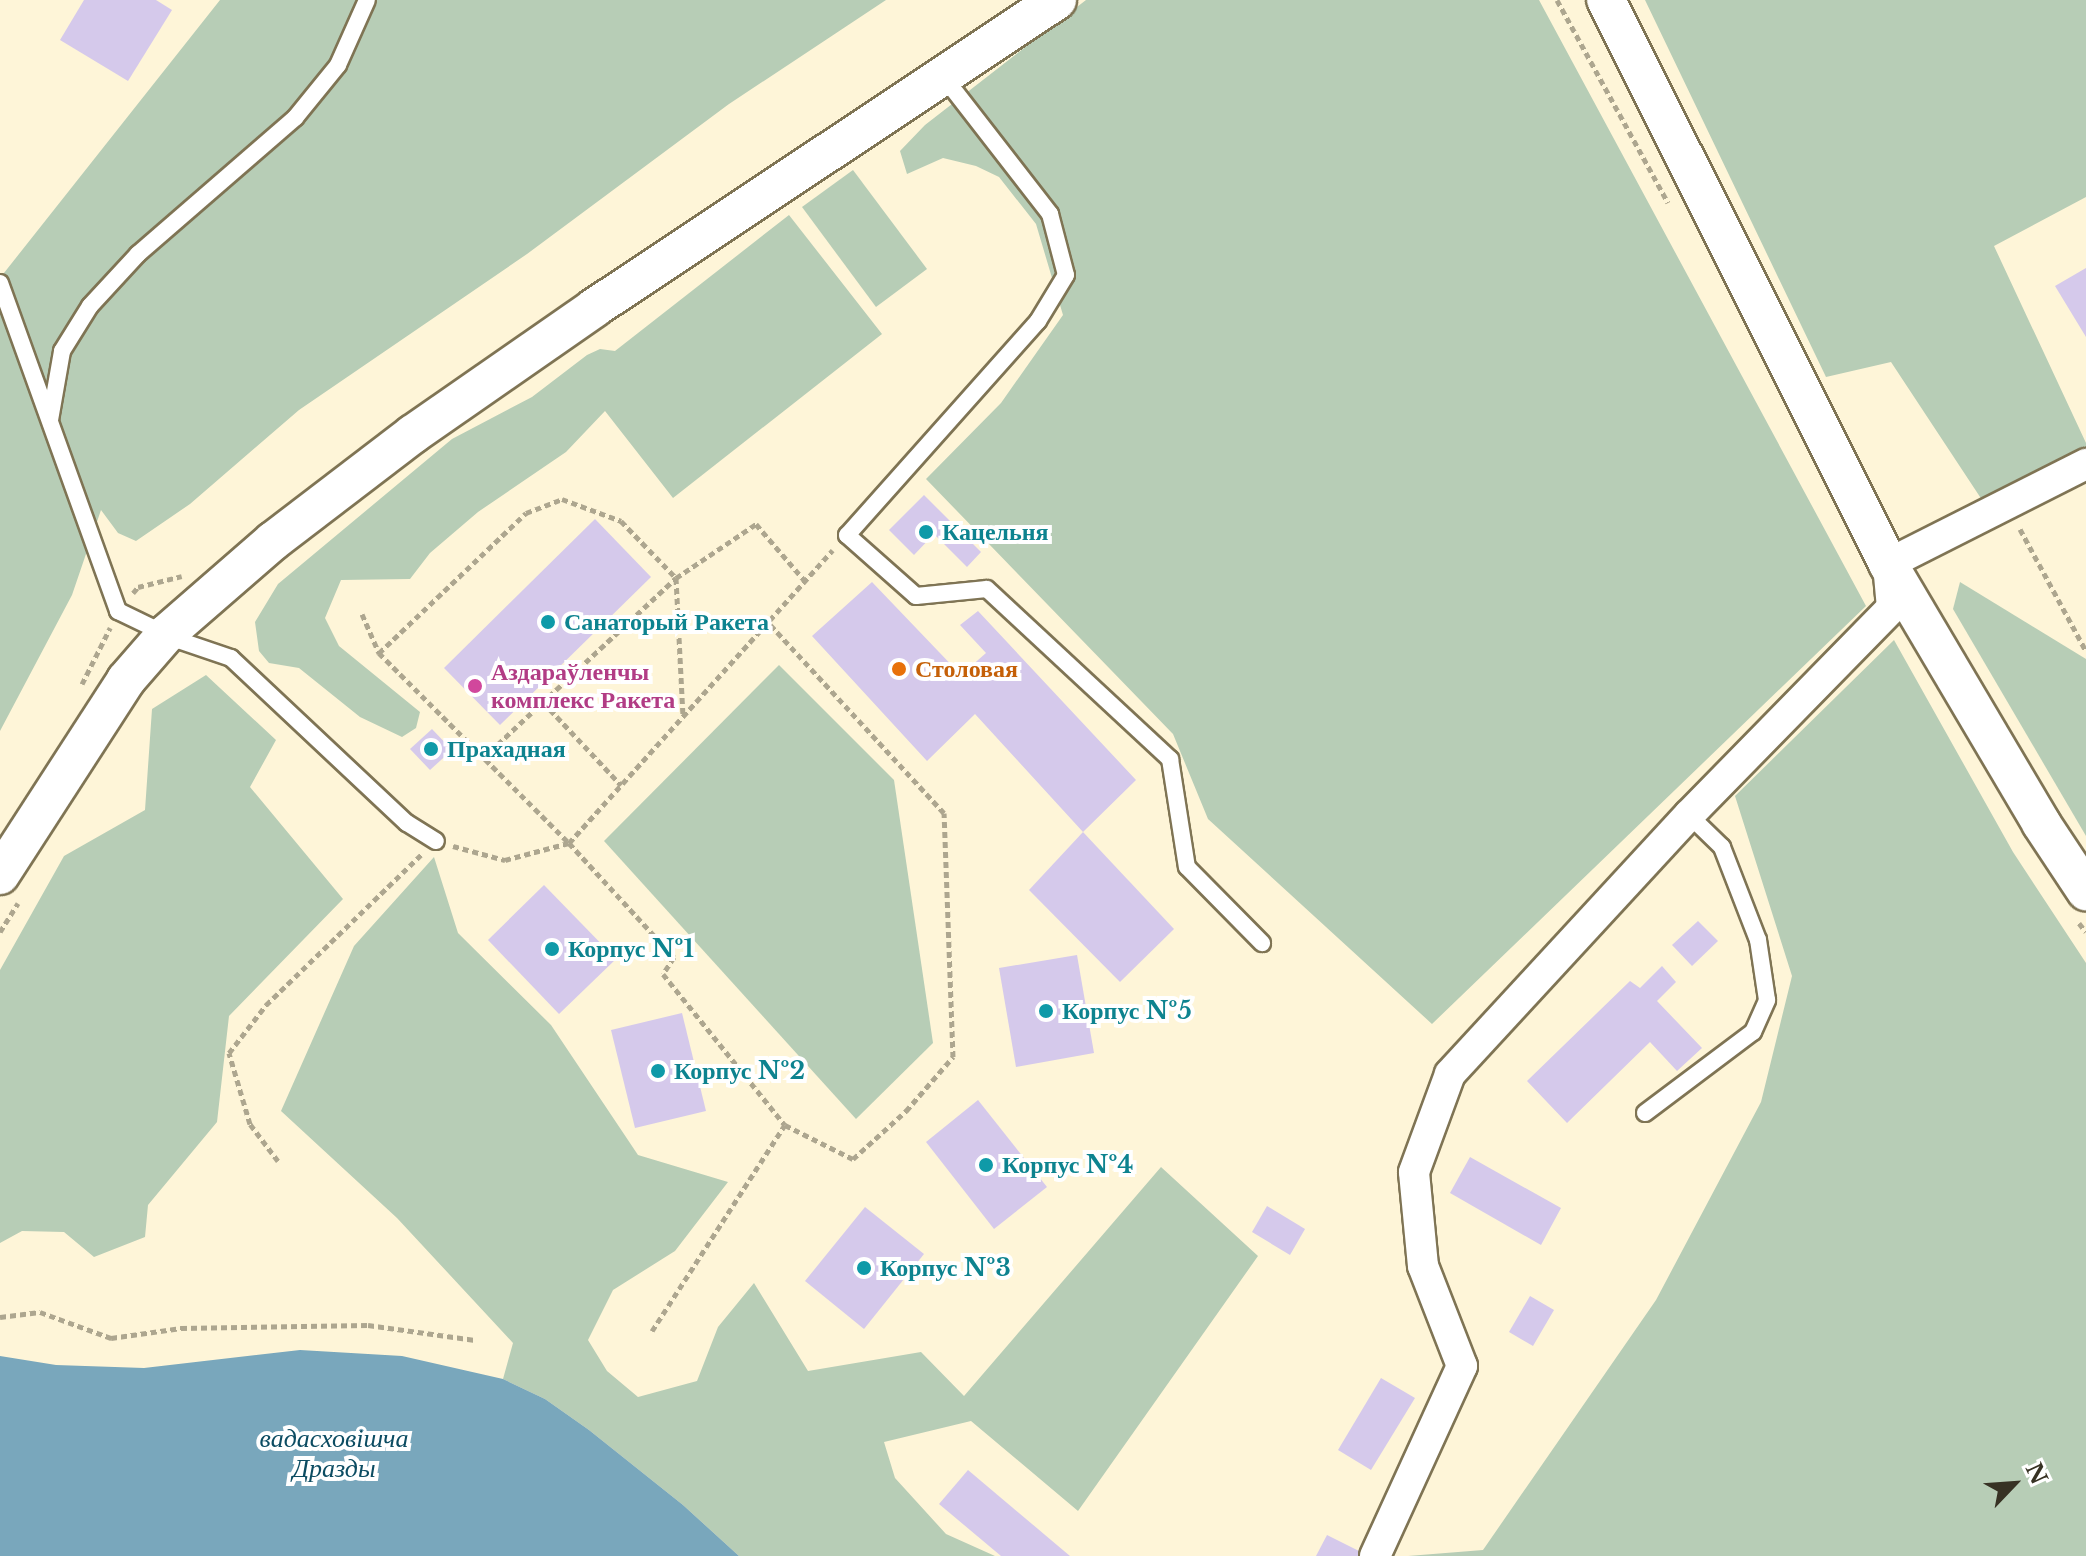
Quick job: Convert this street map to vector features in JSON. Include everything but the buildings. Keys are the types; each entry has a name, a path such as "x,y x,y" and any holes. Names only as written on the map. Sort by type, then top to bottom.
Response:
{"street":[{"path":"0,875 126,680 166,634 273,541 413,434 594,308 1057,0"},
{"path":"1606,0 1888,564 2041,823 2086,891"},
{"path":"1888,564 2086,464"},
{"path":"1375,1556 1462,1366 1423,1266 1414,1172 1450,1074 1689,815 1892,608 1888,564"}],"lane":[{"path":"50,422 62,351 90,306 138,254 295,118 338,65 367,0"},
{"path":"943,76 1050,214 1066,275 1038,321 847,535 916,596 987,589 1170,759 1187,867 1262,943"},
{"path":"0,283 118,611 166,634 231,658 407,823 436,841"},
{"path":"1645,1113 1753,1032 1767,1000 1758,940 1722,847 1689,815"}],"path":[{"path":"379,653 526,513 562,499 621,521 676,578 683,717"},
{"path":"2006,504 2086,651"},
{"path":"483,758 676,578 756,524 805,581"},
{"path":"278,1161 250,1124 229,1053 266,1005 436,841 505,860 569,843 847,535"},
{"path":"362,614 379,653 569,843 674,957 663,974 785,1125 853,1159 906,1111 953,1057 944,813 768,622"},
{"path":"543,702 621,785"},
{"path":"652,1331 785,1125"},
{"path":"0,1317 40,1312 111,1338 181,1328 368,1325 475,1340"}],"green space":[{"path":"220,0 886,0 729,104 527,254 299,410 190,504 136,541 118,533 101,510 72,595 0,731 0,278"},
{"path":"1086,0 1539,0 1866,606 1432,1024 1208,819 1173,734 926,479 1001,403 1063,315 1036,224 999,177 976,166 943,158 907,174 900,151 925,125"},
{"path":"1645,0 2086,0 2086,197 1994,246 2086,443 2086,463 1986,506 1891,362 1826,377"},
{"path":"853,170 927,269 876,307 802,207"},
{"path":"789,215 882,334 673,498 605,411 566,452 478,512 430,553 410,579 341,580 325,618 339,646 420,712 416,728 402,737 360,717 299,668 269,663 259,651 255,622 278,584 452,439 532,397 587,355 600,349 615,351"},
{"path":"1960,582 2086,659 2086,836 1953,609"},
{"path":"1894,640 2013,852 2086,963 2086,1556 1408,1556 1483,1550 1656,1300 1761,1102 1792,976 1735,796"},
{"path":"779,665 894,780 933,1043 856,1119 604,841"},
{"path":"206,675 276,740 250,787 343,899 229,1016 217,1122 148,1205 145,1237 94,1257 64,1232 22,1231 0,1243 0,970 64,856 145,810 152,709"},
{"path":"434,857 458,933 551,1025 638,1155 728,1182 675,1251 613,1290 588,1340 607,1371 638,1397 697,1381 718,1327 754,1283 808,1371 921,1352 964,1396 1161,1167 1258,1256 1078,1511 971,1421 884,1442 895,1478 946,1534 995,1556 739,1556 683,1505 589,1430 545,1399 503,1379 513,1343 397,1218 281,1111 354,946"}],"water":[{"name":"вадасховішча Дразды","path":"300,1350 402,1356 503,1379 545,1399 589,1430 683,1505 739,1556 0,1556 0,1356 56,1365 144,1368"}],"place":[{"name":"Кацельня","path":"926,532"},
{"name":"Санаторый Ракета","path":"548,622"},
{"name":"Столовая","path":"899,669"},
{"name":"Аздараўленчы комплекс Ракета","path":"475,686"},
{"name":"Прахадная","path":"431,749"},
{"name":"Корпус №1","path":"552,949"},
{"name":"Корпус №5","path":"1046,1011"},
{"name":"Корпус №2","path":"658,1071"},
{"name":"Корпус №4","path":"986,1165"},
{"name":"Корпус №3","path":"864,1268"}]}
